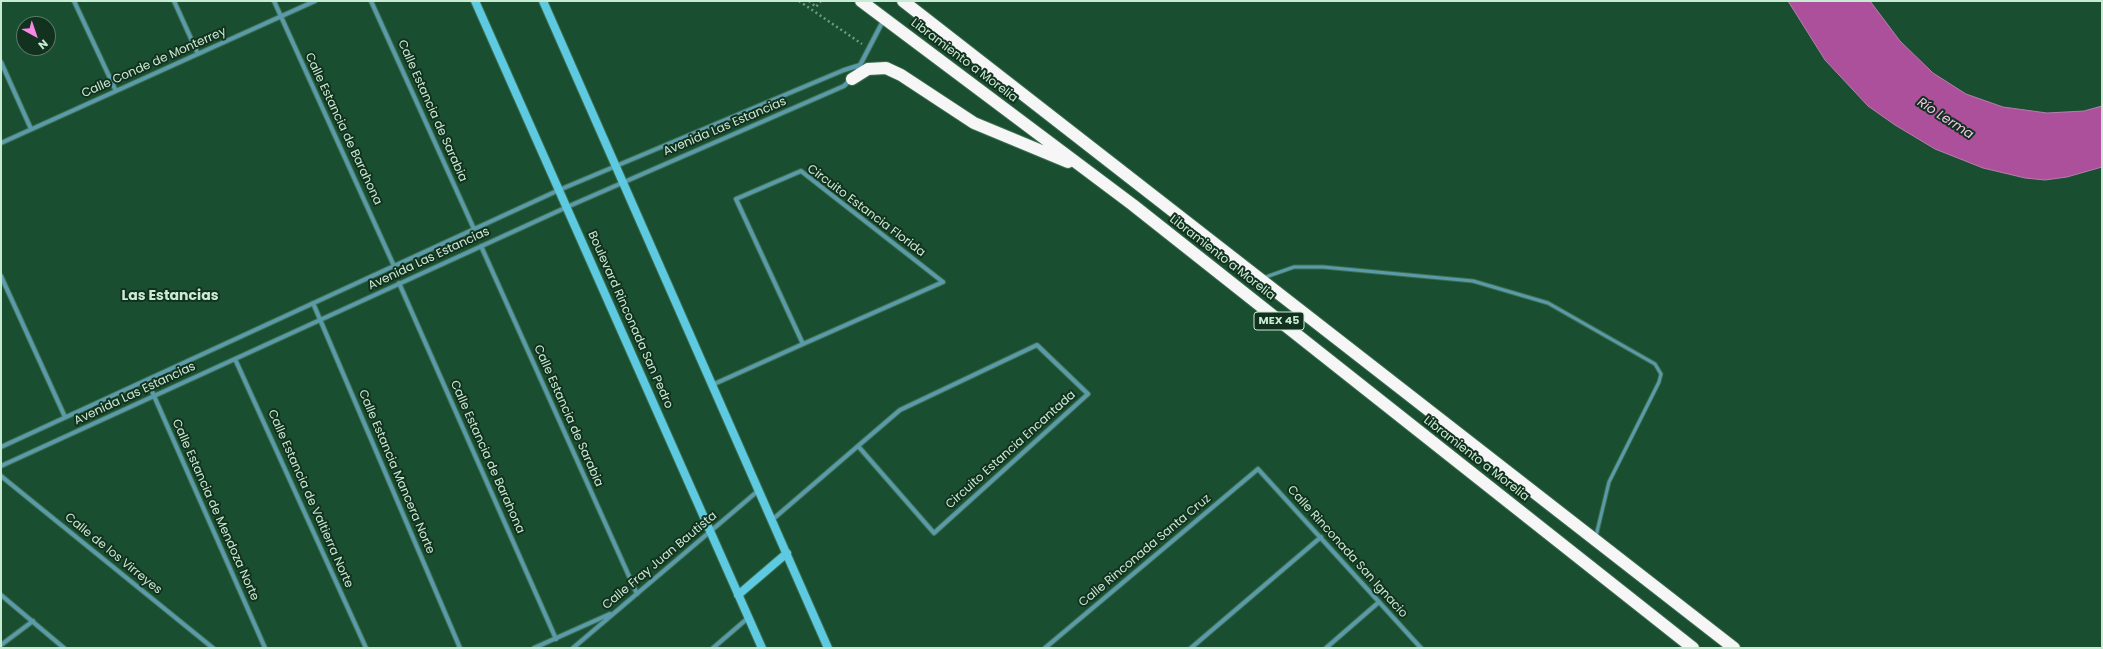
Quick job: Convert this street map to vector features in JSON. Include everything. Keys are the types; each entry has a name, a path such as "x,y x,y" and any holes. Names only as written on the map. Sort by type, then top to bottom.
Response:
{"highway":[{"name":"Libramiento a Morelia","path":"861,1 1085,170 1693,648"},
{"name":"Libramiento a Morelia","path":"903,1 1734,648"},
{"path":"852,79 868,70 886,68 901,74 974,123 1085,170"}],"street":[{"path":"74,1 116,91"},
{"path":"174,1 198,54"},
{"name":"Calle Estancia de Barahona","path":"274,1 394,266"},
{"name":"Calle Conde de Monterrey","path":"1,143 315,1"},
{"name":"Calle Estancia de Sarabia","path":"371,1 474,229"},
{"name":"Boulevard Rinconada San Pedro","path":"475,1 762,648"},
{"path":"543,1 828,648"},
{"name":"Avenida Las Estancias","path":"1,466 567,207 844,86 852,79 861,65 884,19"},
{"path":"1,62 31,129"},
{"name":"Avenida Las Estancias","path":"1,447 559,190 844,70 861,65"},
{"name":"Circuito Estancia Florida","path":"712,385 943,282 800,171 736,199 803,344"},
{"name":"Calle Estancia de Sarabia","path":"481,246 637,594"},
{"path":"1,276 65,417"},
{"name":"Calle Estancia de Barahona","path":"400,283 556,638"},
{"name":"Calle Estancia Mancera Norte","path":"313,303 460,648"},
{"name":"Circuito Estancia Encantada","path":"772,520 858,446 900,410 1037,345 1088,394 934,533 858,446"},
{"name":"Calle Estancia de Valtierra Norte","path":"235,359 366,648"},
{"name":"Calle Estancia de Mendoza Norte","path":"146,380 265,648"},
{"name":"Calle Rinconada San Ignacio","path":"1258,469 1421,648"},
{"name":"Calle Rinconada Santa Cruz","path":"1045,648 1258,469"},
{"name":"Calle de los Virreyes","path":"1,476 213,648"},
{"name":"Calle Fray Juan Bautista","path":"573,648 759,490"},
{"path":"1191,648 1321,537"},
{"path":"738,595 787,554"},
{"path":"1,595 64,648"},
{"path":"1326,648 1379,602"},
{"path":"534,648 615,613"},
{"path":"714,648 749,618"},
{"path":"1,645 33,621"}],"lane":[{"path":"1260,279 1294,267 1323,267 1473,281 1548,303 1655,364 1660,374 1659,382 1609,482 1595,540"}],"path":[{"path":"799,1 869,48"},
{"path":"809,1 816,7 821,1"}],"water":[{"name":"Río Lerma","path":"1788,1 1870,1 1900,41 1933,73 1966,94 2003,107 2047,113 2084,111 2102,106 2102,167 2067,177 2045,180 2025,178 1983,168 1935,149 1895,125 1868,106 1825,60"}],"district":[{"name":"Las Estancias","path":"170,296"}]}
